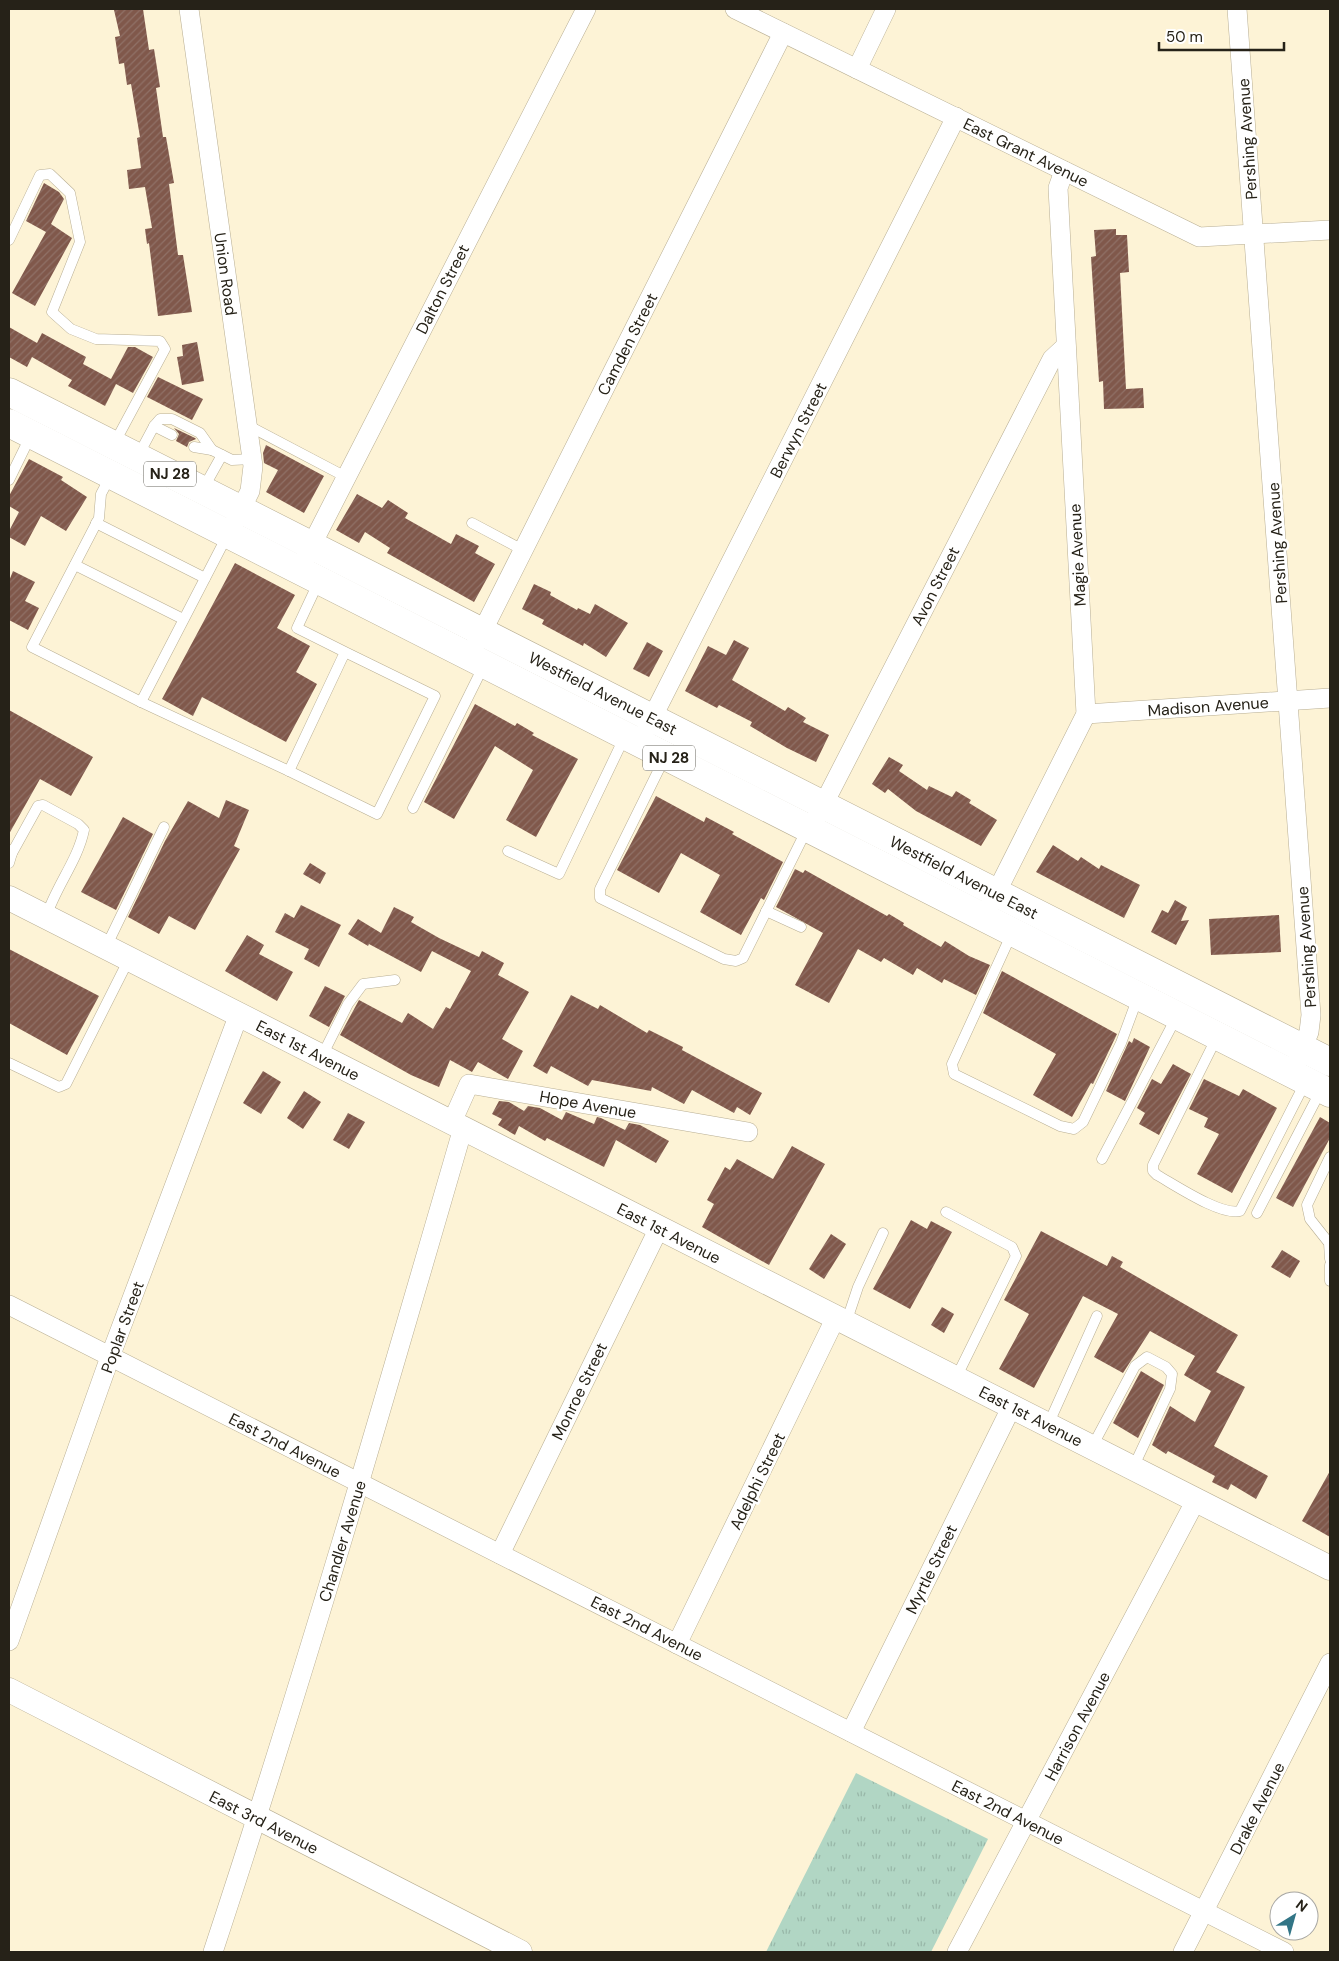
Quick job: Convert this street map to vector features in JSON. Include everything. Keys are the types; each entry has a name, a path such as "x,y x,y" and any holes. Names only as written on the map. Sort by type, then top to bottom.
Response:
{"main road":[{"name":"Westfield Avenue East","path":"9,392 1330,1062"},
{"name":"Westfield Avenue East","path":"20,428 1312,1084"},
{"path":"1138,996 1150,971"}],"street":[{"name":"Union Road","path":"189,9 252,459 253,483 228,534"},
{"name":"Dalton Street","path":"309,575 311,546 586,9"},
{"name":"East Grant Avenue","path":"735,9 1199,237 1330,230"},
{"path":"857,68 886,9"},
{"name":"Pershing Avenue","path":"1237,9 1311,1016 1309,1032 1302,1048 1312,1084"},
{"name":"Camden Street","path":"477,660 482,632 783,32"},
{"name":"Berwyn Street","path":"632,739 652,718 956,117"},
{"name":"Magie Avenue","path":"984,918 1086,714 1058,188 1064,170"},
{"name":"Avon Street","path":"809,828 823,805 1052,358 1066,346"},
{"name":"Madison Avenue","path":"1086,714 1330,698"},
{"name":"East 1st Avenue","path":"9,898 1330,1568"},
{"name":"Poplar Street","path":"9,1641 110,1357 239,1014"},
{"name":"Hope Avenue","path":"458,1125 469,1084 748,1132"},
{"name":"Chandler Avenue","path":"213,1952 257,1819 359,1483 458,1125"},
{"name":"Monroe Street","path":"500,1554 659,1228"},
{"name":"East 2nd Avenue","path":"9,1306 1026,1821 1204,1912 1271,1949"},
{"name":"Adelphi Street","path":"678,1644 841,1320"},
{"name":"Myrtle Street","path":"851,1732 1012,1406"},
{"name":"Harrison Avenue","path":"957,1952 1196,1500"},
{"name":"Drake Avenue","path":"1183,1952 1330,1663"},
{"name":"East 3rd Avenue","path":"9,1690 257,1819 520,1952"}],"lane":[{"path":"9,240 40,175 50,174 70,193 80,242 52,312 71,329 96,339 160,341 165,349 113,445"},
{"path":"138,457 154,426 160,419 172,419 200,433 217,452"},
{"path":"247,425 346,477"},
{"path":"154,426 172,435"},
{"path":"9,480 20,428"},
{"path":"194,447 217,452 232,460 252,459"},
{"path":"202,490 217,452"},
{"path":"111,474 101,494 99,518 32,647 141,702 378,814 435,696 296,628 309,575"},
{"path":"96,523 205,578"},
{"path":"472,523 524,550"},
{"path":"141,702 228,534"},
{"path":"74,565 184,619"},
{"path":"289,771 345,652"},
{"path":"413,808 477,660"},
{"path":"508,851 559,874 632,739"},
{"path":"665,756 600,889 600,898 729,961 742,958 809,828"},
{"path":"10,855 38,806 43,805 78,824 84,830 82,842 53,895 46,917"},
{"path":"106,947 164,827"},
{"path":"766,911 801,927"},
{"path":"1013,932 952,1064 954,1074 1060,1126 1074,1129 1083,1122 1121,1043 1138,996"},
{"path":"9,1063 59,1087 66,1084 129,959"},
{"path":"322,1056 348,1004 363,984 395,980"},
{"path":"1102,1159 1177,1015"},
{"path":"1217,1036 1154,1165 1153,1171 1220,1209 1234,1213 1240,1211 1312,1084"},
{"path":"1257,1213 1312,1084"},
{"path":"1330,1157 1307,1204 1310,1219 1329,1243 1330,1259"},
{"path":"946,1212 1012,1247 1016,1256 956,1378"},
{"path":"841,1320 883,1233"},
{"path":"1330,1265 1330,1281"},
{"path":"1048,1424 1097,1316"},
{"path":"1092,1447 1130,1375 1141,1360 1147,1358 1166,1367 1172,1374 1170,1389 1133,1468"}],"green space":[{"path":"856,1773 988,1839 931,1952 766,1952"}],"building":[{"path":"143,9 149,50 154,49 160,87 156,88 163,137 166,137 174,183 169,184 178,255 183,255 192,312 158,316 149,243 147,244 145,229 152,228 145,187 129,189 127,170 141,168 137,138 140,137 131,84 127,85 124,63 119,64 115,37 120,36 114,10"},
{"path":"44,183 59,192 64,199 51,224 72,238 35,306 12,293 46,232 26,221"},
{"path":"1116,229 1116,235 1127,235 1129,272 1120,273 1126,389 1143,388 1144,408 1104,409 1103,381 1099,382 1091,257 1096,256 1094,230"},
{"path":"9,327 37,343 42,333 86,357 83,364 111,379 128,347 135,347 153,357 133,393 116,384 105,406 68,386 72,380 32,357 27,367 9,357"},
{"path":"197,342 204,381 182,385 177,357 183,356 182,345"},
{"path":"158,377 203,399 192,420 147,397"},
{"path":"174,428 196,439 189,442 187,447 176,441 179,434"},
{"path":"266,445 324,476 304,513 266,492 278,470 264,463 263,453"},
{"path":"29,459 63,477 61,480 87,497 66,531 41,516 25,546 9,537 9,531 19,512 9,506 9,496"},
{"path":"357,494 382,508 388,500 408,513 405,518 451,544 456,534 479,546 475,553 495,564 474,602 387,553 390,548 365,532 359,543 336,530"},
{"path":"235,563 295,595 277,628 310,646 296,672 317,684 286,742 202,697 193,716 162,699"},
{"path":"13,571 35,582 25,601 39,608 28,630 9,620 9,581"},
{"path":"534,584 551,592 550,595 577,610 578,608 590,614 595,604 628,623 606,657 584,643 583,646 542,624 544,620 522,609"},
{"path":"734,640 749,648 732,680 785,711 788,707 806,718 803,722 829,735 816,762 787,748 750,726 752,722 719,705 717,708 685,691 708,646 726,655"},
{"path":"647,642 663,651 649,677 633,669"},
{"path":"475,704 515,726 517,723 534,733 532,735 578,759 536,837 506,820 533,770 495,746 454,819 424,802"},
{"path":"9,710 93,757 71,796 40,779 9,834"},
{"path":"889,757 903,765 899,771 927,790 929,786 952,797 956,791 971,800 969,803 997,820 981,846 916,811 888,789 885,793 872,784"},
{"path":"656,796 704,822 706,817 734,832 732,834 783,862 764,900 761,898 741,935 700,912 720,875 681,853 659,893 617,870"},
{"path":"226,800 249,810 234,846 240,849 195,930 169,916 159,934 128,917 165,841 188,801 219,818"},
{"path":"123,817 153,834 116,910 81,892"},
{"path":"1053,845 1078,861 1081,857 1099,869 1101,865 1140,885 1124,918 1036,872"},
{"path":"310,863 326,873 320,884 303,874"},
{"path":"795,869 803,873 805,870 887,916 889,914 904,923 903,925 941,947 945,941 969,956 990,965 976,995 944,979 942,983 917,968 913,975 884,958 881,962 858,949 829,1003 795,985 823,933 776,907"},
{"path":"1175,900 1187,907 1181,921 1189,920 1176,945 1151,932 1162,910 1168,913"},
{"path":"301,905 341,925 319,967 304,959 309,949 275,932 285,913 294,918"},
{"path":"394,907 414,917 411,922 439,938 479,957 482,951 504,963 498,975 529,992 502,1039 523,1051 508,1079 478,1062 472,1072 450,1060 439,1087 411,1075 340,1035 359,1000 402,1023 408,1013 433,1029 446,1007 450,1009 471,971 432,951 421,972 348,934 358,919 381,933"},
{"path":"1279,915 1281,952 1211,955 1209,919"},
{"path":"247,935 264,945 259,954 293,972 277,1001 225,971"},
{"path":"9,949 99,996 67,1055 9,1023"},
{"path":"1002,971 1117,1034 1093,1084 1091,1083 1072,1117 1033,1095 1056,1054 983,1013"},
{"path":"325,986 345,996 329,1027 309,1016"},
{"path":"571,995 598,1009 600,1005 647,1033 649,1030 683,1047 682,1050 762,1093 750,1115 737,1107 734,1113 692,1090 684,1104 652,1087 651,1091 592,1080 588,1086 551,1066 547,1074 533,1066"},
{"path":"1134,1038 1150,1047 1125,1101 1106,1091 1129,1041 1132,1043"},
{"path":"1173,1064 1191,1074 1159,1135 1139,1124 1145,1113 1137,1108 1152,1079 1161,1084"},
{"path":"263,1071 281,1082 261,1114 243,1103"},
{"path":"1204,1079 1239,1096 1243,1089 1277,1108 1232,1193 1197,1174 1219,1134 1204,1127 1208,1118 1189,1109"},
{"path":"304,1091 321,1102 303,1129 287,1118"},
{"path":"499,1101 509,1102 524,1111 528,1106 540,1108 562,1120 566,1112 594,1124 597,1117 601,1118 625,1130 629,1123 640,1125 669,1141 656,1163 616,1140 604,1167 547,1138 545,1141 519,1126 515,1135 498,1125 502,1119 492,1114"},
{"path":"348,1113 365,1122 349,1149 333,1140"},
{"path":"1320,1117 1330,1123 1330,1138 1293,1207 1276,1198"},
{"path":"792,1146 825,1164 769,1265 702,1227 714,1204 707,1200 725,1167 730,1170 737,1159 773,1179"},
{"path":"911,1220 927,1229 931,1221 952,1232 910,1309 873,1289"},
{"path":"1041,1231 1107,1266 1112,1256 1123,1262 1120,1267 1238,1335 1216,1372 1245,1387 1214,1446 1268,1476 1256,1499 1231,1484 1228,1490 1212,1482 1215,1476 1168,1451 1166,1454 1152,1445 1170,1406 1195,1422 1211,1391 1184,1375 1195,1356 1150,1331 1123,1373 1094,1357 1118,1314 1083,1296 1034,1388 999,1369 1029,1314 1004,1300"},
{"path":"831,1234 846,1244 824,1279 809,1269"},
{"path":"1282,1250 1300,1261 1290,1278 1271,1267"},
{"path":"942,1307 954,1314 944,1333 931,1325"},
{"path":"1141,1371 1164,1385 1138,1438 1113,1423"},
{"path":"1330,1471 1330,1537 1302,1521"}]}
